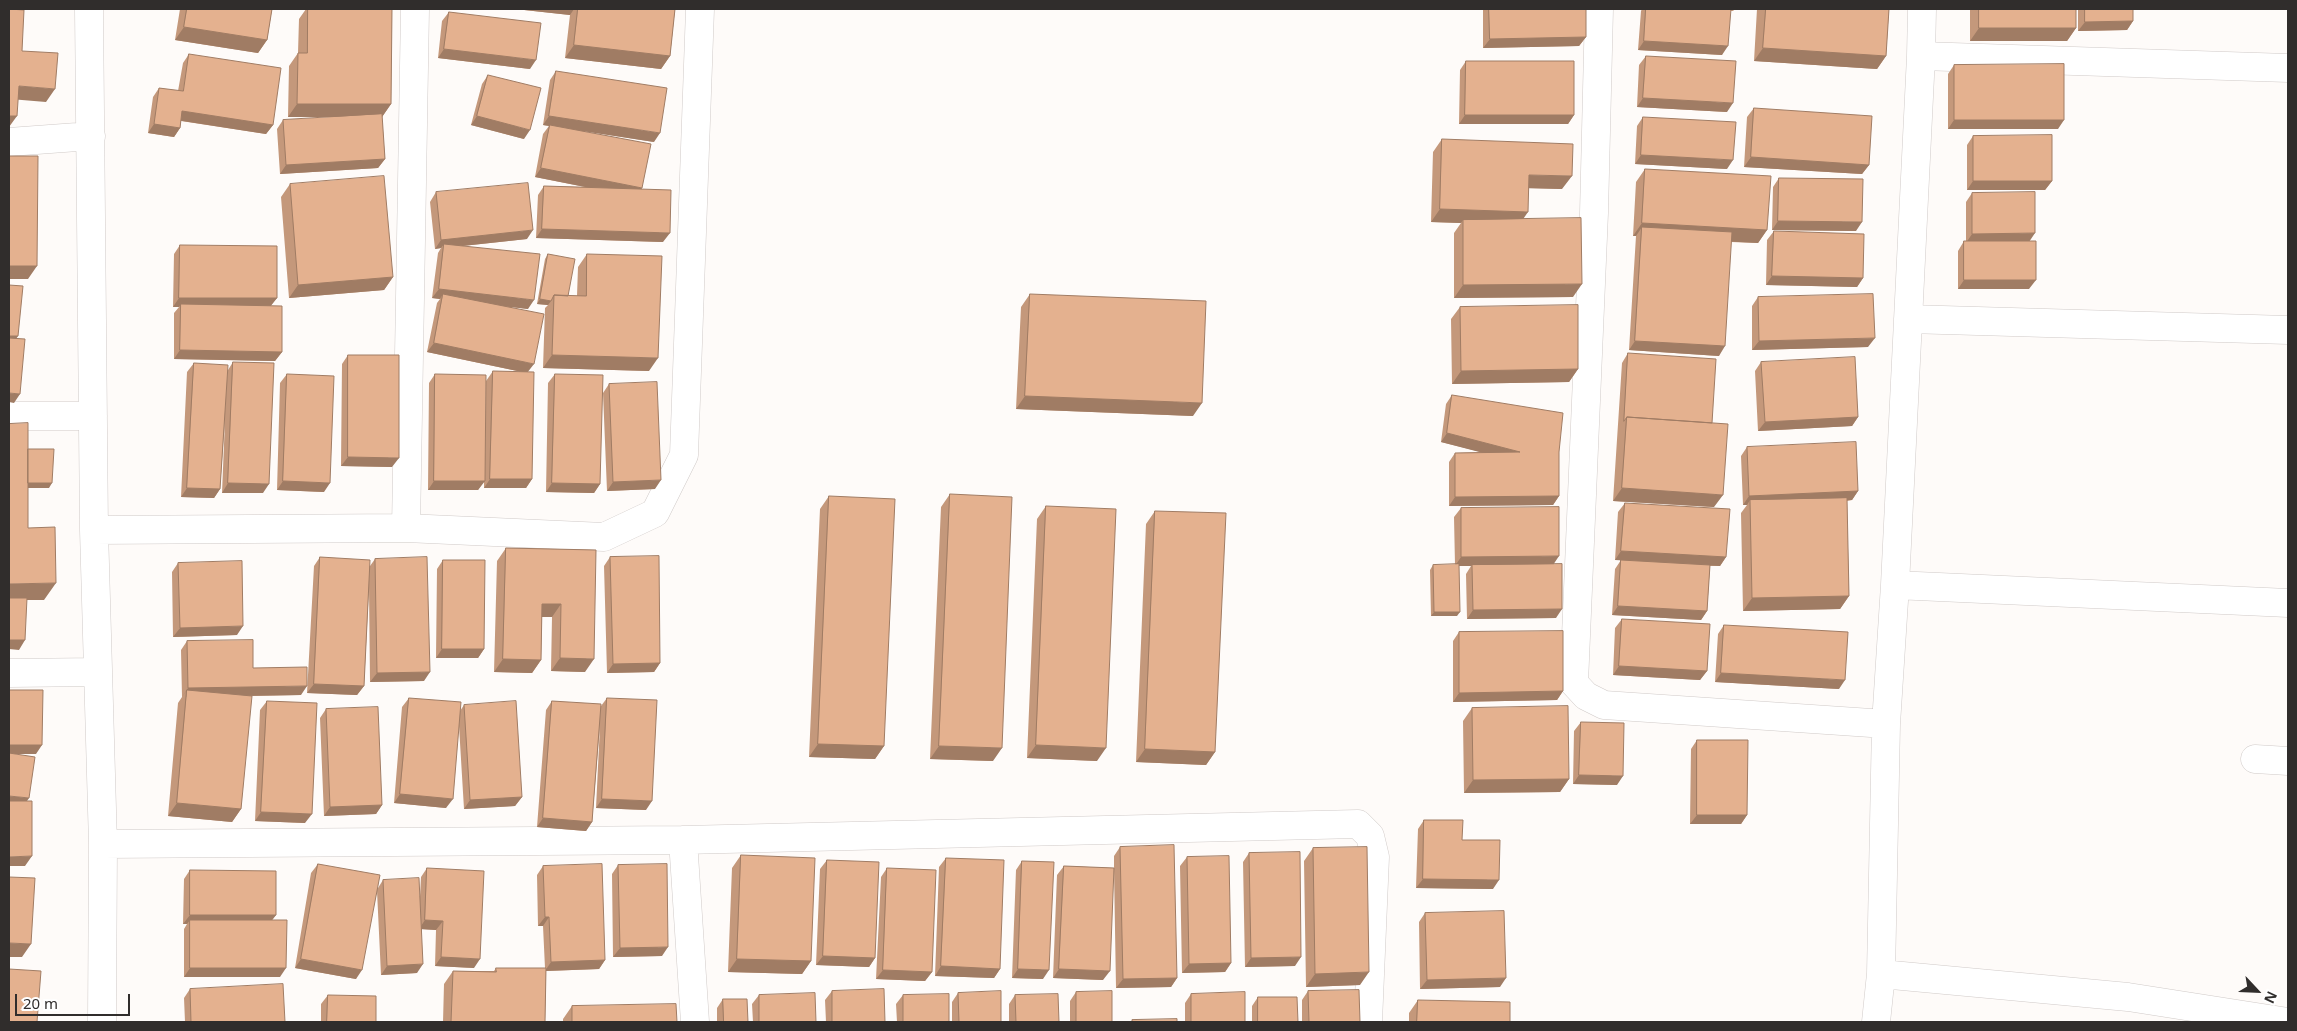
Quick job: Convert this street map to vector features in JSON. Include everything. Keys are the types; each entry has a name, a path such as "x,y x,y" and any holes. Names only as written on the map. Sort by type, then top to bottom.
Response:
{"street":[{"path":"89,9 94,530 103,844 102,1022"},
{"path":"406,528 415,9"},
{"path":"94,530 406,528 604,537 655,513 684,455 700,9"},
{"path":"1600,9 1594,213 1574,683 1586,696 1604,706 1886,724"},
{"path":"1876,1022 1880,974 1886,724 1895,585 1922,9"},
{"path":"1921,56 2288,68"},
{"path":"9,142 90,136"},
{"path":"1908,319 2288,330"},
{"path":"9,416 93,416"},
{"path":"1895,585 2288,603"},
{"path":"9,673 98,672"},
{"path":"2255,760 2288,761"},
{"path":"103,844 683,840 1358,824 1370,836 1375,857 1368,1022"},
{"path":"683,840 694,1022"},
{"path":"1880,974 2128,998 2288,1022"}],"building":[{"path":"9,9 24,10 22,51 58,53 55,89 19,86 17,116 9,116"},
{"path":"187,9 272,9 267,40 184,27"},
{"path":"308,9 392,9 391,104 297,104 298,53 307,53"},
{"path":"578,9 675,9 670,56 574,45"},
{"path":"1489,9 1586,9 1586,37 1490,39"},
{"path":"1646,9 1731,9 1728,46 1644,41"},
{"path":"1766,9 1889,9 1886,56 1763,48"},
{"path":"1979,9 2076,9 2076,28 1979,28"},
{"path":"2085,9 2133,9 2133,21 2085,22"},
{"path":"449,12 541,23 536,60 444,49"},
{"path":"189,54 281,68 273,125 182,111 180,128 154,124 159,88 183,91"},
{"path":"1646,56 1736,61 1733,103 1643,98"},
{"path":"1466,61 1574,61 1574,115 1465,115"},
{"path":"2064,64 2064,120 1954,120 1954,65"},
{"path":"556,71 667,88 660,133 549,116"},
{"path":"488,75 541,88 530,130 477,116"},
{"path":"1754,108 1872,116 1869,165 1751,157"},
{"path":"382,114 385,159 286,165 283,120"},
{"path":"1643,117 1736,122 1733,160 1641,155"},
{"path":"550,125 651,144 642,188 541,168"},
{"path":"2052,135 2052,181 1973,181 1973,136"},
{"path":"1442,139 1573,144 1572,176 1529,175 1528,212 1440,209"},
{"path":"9,156 38,156 37,266 9,266"},
{"path":"1645,169 1771,176 1767,230 1642,223"},
{"path":"384,176 393,277 298,285 290,184"},
{"path":"1779,178 1863,179 1862,222 1778,221"},
{"path":"528,183 533,230 441,240 436,192"},
{"path":"544,186 671,190 670,233 542,229"},
{"path":"2035,192 2035,233 1972,234 1972,193"},
{"path":"1581,218 1582,284 1463,285 1463,220"},
{"path":"1642,227 1732,232 1725,346 1635,341"},
{"path":"1774,231 1864,234 1863,278 1772,276"},
{"path":"1964,241 2036,241 2036,280 1964,280"},
{"path":"444,244 540,254 534,300 439,289"},
{"path":"180,245 277,246 277,298 179,298"},
{"path":"548,254 575,259 568,296 554,295 551,301 540,299"},
{"path":"587,254 662,256 658,358 552,355 554,295 586,296"},
{"path":"9,285 23,286 18,336 9,336"},
{"path":"443,294 544,314 534,364 434,343"},
{"path":"1030,294 1206,301 1202,403 1025,396"},
{"path":"1873,294 1875,338 1759,341 1758,297"},
{"path":"181,304 282,306 282,352 180,350"},
{"path":"1578,305 1578,369 1461,371 1460,307"},
{"path":"9,338 25,339 20,394 9,393"},
{"path":"1628,353 1716,359 1712,423 1627,417 1624,421"},
{"path":"348,355 399,355 399,458 348,457"},
{"path":"1855,357 1858,417 1765,422 1761,362"},
{"path":"233,362 274,363 269,484 228,483"},
{"path":"194,363 228,365 220,489 187,488"},
{"path":"493,371 534,372 532,479 490,479"},
{"path":"287,374 334,376 330,483 283,481"},
{"path":"435,374 486,375 485,481 434,481"},
{"path":"555,374 603,375 600,484 552,483"},
{"path":"657,382 661,480 613,482 609,384"},
{"path":"1452,395 1563,413 1559,452 1559,496 1455,497 1455,453 1520,452 1447,433"},
{"path":"1627,417 1728,424 1723,495 1622,488"},
{"path":"28,423 28,528 55,527 56,583 9,584 9,424"},
{"path":"1856,442 1858,491 1749,496 1747,447"},
{"path":"28,449 54,449 52,483 28,483"},
{"path":"950,494 1012,497 1002,748 939,746"},
{"path":"829,496 895,499 884,746 818,744"},
{"path":"1847,498 1849,596 1752,598 1750,500"},
{"path":"1625,503 1730,509 1726,557 1621,551"},
{"path":"1046,506 1116,509 1106,748 1036,745"},
{"path":"1559,507 1559,556 1461,557 1461,508"},
{"path":"1155,511 1226,513 1215,752 1145,749"},
{"path":"506,548 596,550 594,659 560,658 561,604 542,604 541,660 503,659"},
{"path":"659,556 660,663 613,664 610,557"},
{"path":"320,557 370,560 364,686 314,684"},
{"path":"427,557 430,672 377,673 375,559"},
{"path":"443,560 485,560 484,649 442,649"},
{"path":"1621,560 1710,565 1707,611 1618,606"},
{"path":"242,561 243,626 180,628 178,563"},
{"path":"1459,564 1460,612 1434,612 1433,565"},
{"path":"1562,564 1562,609 1473,610 1472,565"},
{"path":"9,598 27,598 25,640 9,640"},
{"path":"1622,619 1710,624 1707,671 1619,666"},
{"path":"1724,625 1848,632 1845,680 1721,673"},
{"path":"1563,631 1563,691 1459,693 1459,632"},
{"path":"253,640 253,668 307,667 307,686 188,688 187,641"},
{"path":"9,690 43,690 42,745 9,745"},
{"path":"187,690 252,696 241,809 177,803"},
{"path":"409,698 461,702 453,799 400,794"},
{"path":"607,698 657,700 652,801 602,799"},
{"path":"267,701 317,703 312,814 261,812"},
{"path":"516,701 522,797 470,800 464,705"},
{"path":"552,701 601,704 592,822 543,818"},
{"path":"1568,706 1569,779 1473,780 1472,708"},
{"path":"378,707 382,805 330,807 326,709"},
{"path":"1581,722 1624,723 1623,776 1579,775"},
{"path":"1697,740 1748,740 1747,815 1697,815"},
{"path":"9,753 35,757 29,798 9,796"},
{"path":"9,801 32,801 32,856 9,857"},
{"path":"1424,820 1463,820 1462,840 1500,840 1499,880 1423,879"},
{"path":"1174,845 1177,978 1123,979 1120,847"},
{"path":"1367,847 1369,972 1315,974 1313,848"},
{"path":"1300,852 1301,957 1251,958 1249,853"},
{"path":"741,855 815,858 811,961 737,959"},
{"path":"1229,856 1231,963 1189,964 1187,857"},
{"path":"946,858 1004,860 1000,969 941,966"},
{"path":"827,860 879,862 875,958 823,956"},
{"path":"1022,861 1054,862 1049,970 1018,969"},
{"path":"318,864 380,875 362,970 301,959"},
{"path":"602,864 605,960 551,962 549,917 545,917 543,866"},
{"path":"667,864 668,947 620,948 618,865"},
{"path":"1064,866 1114,868 1110,971 1059,969"},
{"path":"427,868 484,871 480,959 441,957 443,921 425,920"},
{"path":"887,868 936,870 932,972 883,970"},
{"path":"190,870 276,871 276,915 190,915"},
{"path":"9,877 35,878 31,944 9,943"},
{"path":"419,878 423,964 387,966 383,880"},
{"path":"1504,911 1506,978 1427,980 1425,913"},
{"path":"190,920 287,920 286,968 190,968"},
{"path":"496,968 546,968 545,1022 451,1022 453,971 496,972"},
{"path":"9,969 41,971 37,1022 9,1022"},
{"path":"283,984 285,1022 191,1022 190,989"},
{"path":"884,989 885,1022 832,1022 832,991"},
{"path":"1359,990 1360,1022 1309,1022 1308,991"},
{"path":"1001,991 1001,1022 959,1022 958,993"},
{"path":"1112,991 1112,1022 1076,1022 1076,992"},
{"path":"1245,992 1245,1022 1191,1022 1191,994"},
{"path":"815,993 816,1022 759,1022 759,995"},
{"path":"949,994 949,1022 903,1022 903,995"},
{"path":"1058,994 1059,1022 1016,1022 1015,995"},
{"path":"328,995 376,996 376,1022 327,1022"},
{"path":"1258,997 1297,997 1298,1022 1258,1022"},
{"path":"723,999 747,999 748,1022 724,1022"},
{"path":"1418,1000 1510,1002 1510,1022 1417,1022"},
{"path":"676,1004 677,1022 572,1022 572,1006"},
{"path":"1177,1019 1177,1022 1132,1022 1132,1020"}]}
